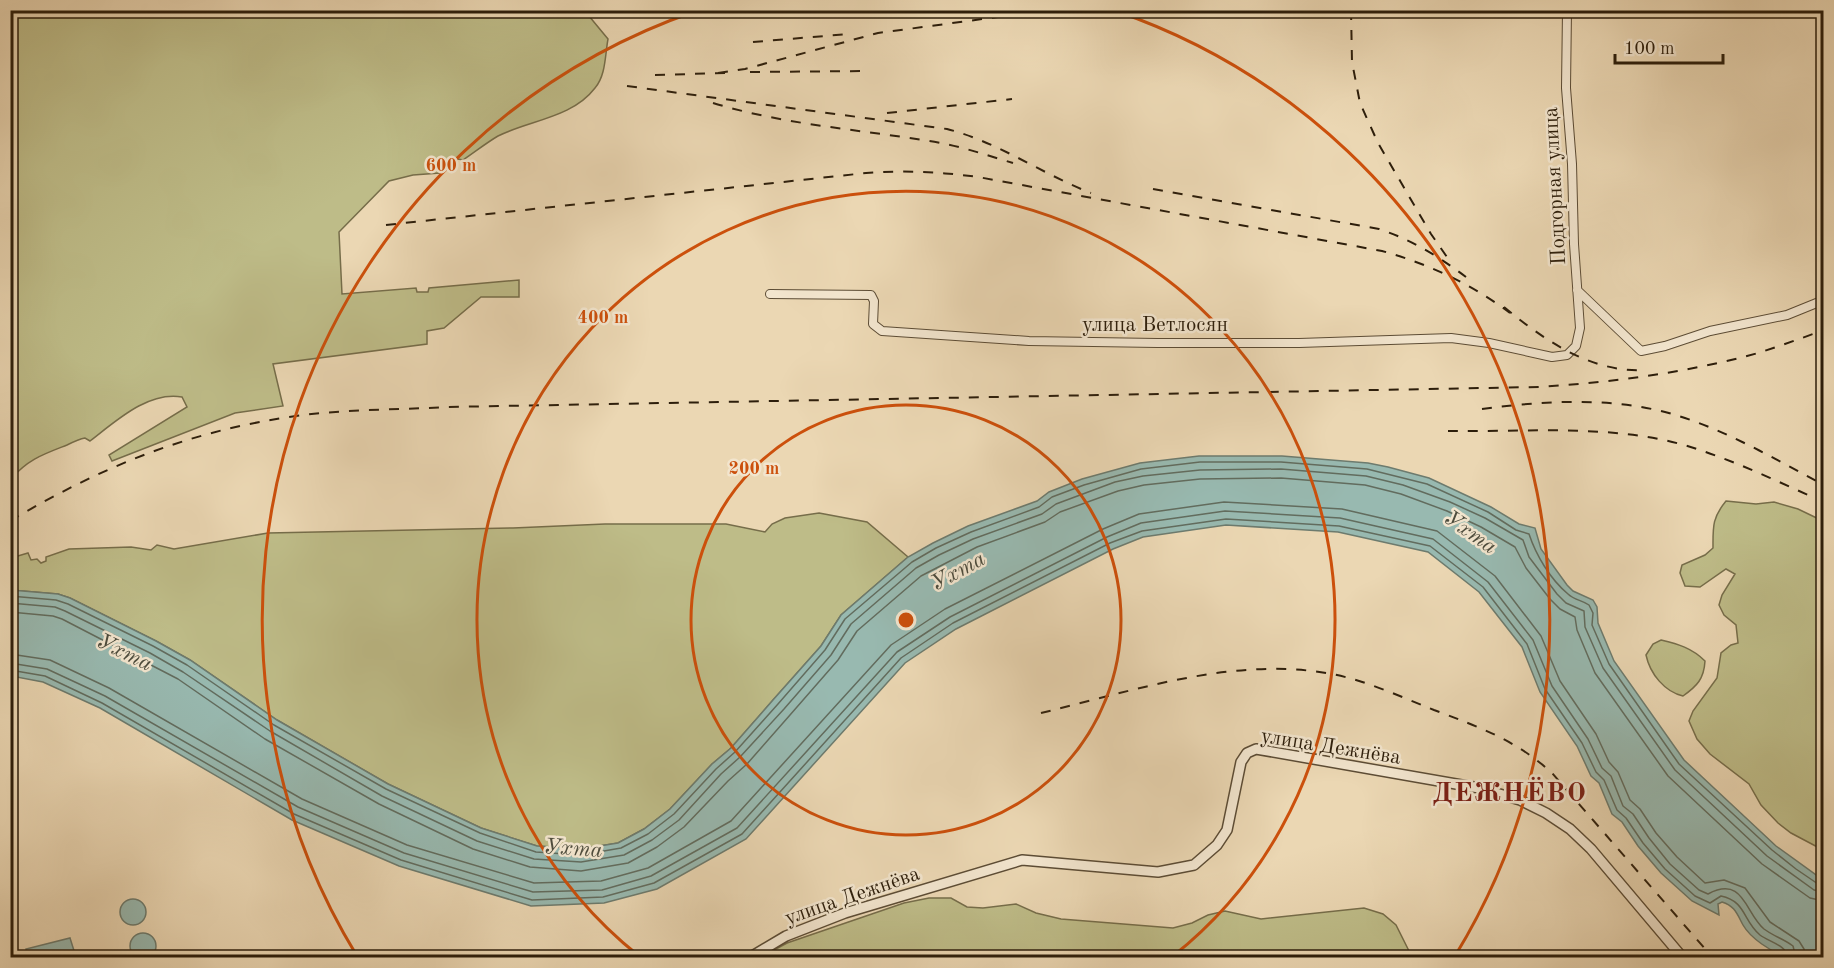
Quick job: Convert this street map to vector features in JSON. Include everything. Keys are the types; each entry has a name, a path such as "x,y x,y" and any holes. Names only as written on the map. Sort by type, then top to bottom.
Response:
{"street":[{"name":"Подгорная улица","path":"1567,10 1566,88 1572,164 1579,338 1576,346 1567,355"},
{"path":"1577,290 1641,351 1665,346 1710,331 1787,315 1824,300"},
{"name":"улица Ветлосян","path":"770,294 867,294 873,298 875,327 882,331 893,332 1029,341 1157,343 1299,343 1451,338 1489,343 1552,357 1567,355"},
{"name":"улица Дежнёва","path":"749,957 786,936 845,913 1022,860 1158,872 1194,865 1217,845 1227,831 1241,762 1247,753 1256,749 1479,788 1511,797 1538,809 1562,823 1584,842 1683,957"}],"shaded area":[{"path":"584,10 608,39 599,83 586,98 563,112 498,136 463,160 458,159 440,173 413,175 389,181 339,232 342,294 416,288 417,292 428,292 429,288 519,280 519,297 481,297 444,328 427,331 427,344 273,364 283,406 235,413 112,461 109,455 187,407 182,397 169,396 145,403 133,409 90,441 85,438 80,439 37,458 11,479 11,11"},
{"path":"1726,501 1756,504 1774,502 1798,509 1823,521 1823,850 1791,833 1778,823 1761,805 1749,784 1710,754 1697,739 1689,721 1693,711 1717,678 1721,653 1731,645 1738,643 1736,625 1724,615 1719,605 1722,595 1735,574 1726,569 1700,587 1685,586 1680,573 1682,565 1705,555 1713,548 1714,523"},
{"path":"819,513 867,522 908,557 841,615 821,646 731,748 712,764 670,809 644,829 618,843 581,849 537,846 481,828 388,784 277,720 190,660 156,641 70,598 58,594 11,590 11,558 28,553 31,560 37,559 41,563 46,561 46,557 69,549 131,547 151,550 157,545 174,549 268,533 605,524 726,524 765,532 772,524 785,518"},
{"path":"1661,640 1684,647 1705,661 1699,682 1683,696 1664,686 1648,662 1646,655 1653,644"},
{"path":"929,898 951,898 967,907 983,908 1016,904 1036,913 1061,919 1173,928 1225,911 1261,919 1364,908 1383,914 1396,925 1412,957 766,957 787,943 904,903"}],"water":[{"name":"Ухта","path":"1199,456 1282,456 1368,463 1388,467 1429,478 1491,507 1519,524 1535,528 1541,549 1567,585 1573,591 1593,600 1597,607 1598,623 1614,661 1684,760 1776,846 1823,880 1823,957 1794,959 1785,957 1751,935 1730,906 1722,902 1718,904 1719,915 1692,901 1661,873 1638,846 1622,822 1612,814 1599,783 1591,776 1577,746 1540,692 1522,647 1479,592 1428,552 1338,532 1226,525 1143,537 1113,549 956,629 905,663 746,839 657,889 604,903 531,906 399,866 292,820 100,708 43,682 11,676 11,590 58,594 190,660 277,720 388,784 481,828 537,846 581,849 618,843 644,829 670,809 712,764 731,748 821,646 841,615 908,557 968,526 1037,501 1049,492 1082,479 1140,463"},
{"path":"133,899 142,903 146,912 142,921 133,925 124,921 120,912 124,903"},
{"path":"143,933 152,937 156,946 152,955 143,959 134,955 130,946 134,937"},
{"path":"70,938 76,957 28,957 26,949"}],"railway":[{"path":"1351,10 1352,62 1360,103 1378,143 1447,257"},
{"path":"718,73 745,69 878,33 1005,16"},
{"path":"753,42 849,34"},
{"path":"750,72 870,71"},
{"path":"655,75 726,73"},
{"path":"627,86 947,129 984,142 1091,193"},
{"path":"887,113 1012,99"},
{"path":"713,103 791,121 946,144 1013,163"},
{"path":"386,225 866,173 936,173 978,177 1382,251 1449,276 1510,313"},
{"path":"1153,189 1379,229 1424,249 1466,277"},
{"path":"1504,307 1535,331 1569,352 1606,366 1625,370 1645,370"},
{"path":"10,521 113,468 183,441 219,431 296,416 447,407 1539,387 1622,379 1704,366 1758,353 1824,330"},
{"path":"1482,409 1551,402 1597,402 1643,407 1686,418 1706,426 1824,485"},
{"path":"1448,431 1567,430 1655,438 1720,457 1824,502"},
{"path":"1041,713 1147,686 1254,669 1290,669 1354,679 1466,722 1511,743 1538,762 1552,773 1713,958"}],"district":[{"name":"ДЕЖНЁВО","path":"1510,792"}]}
